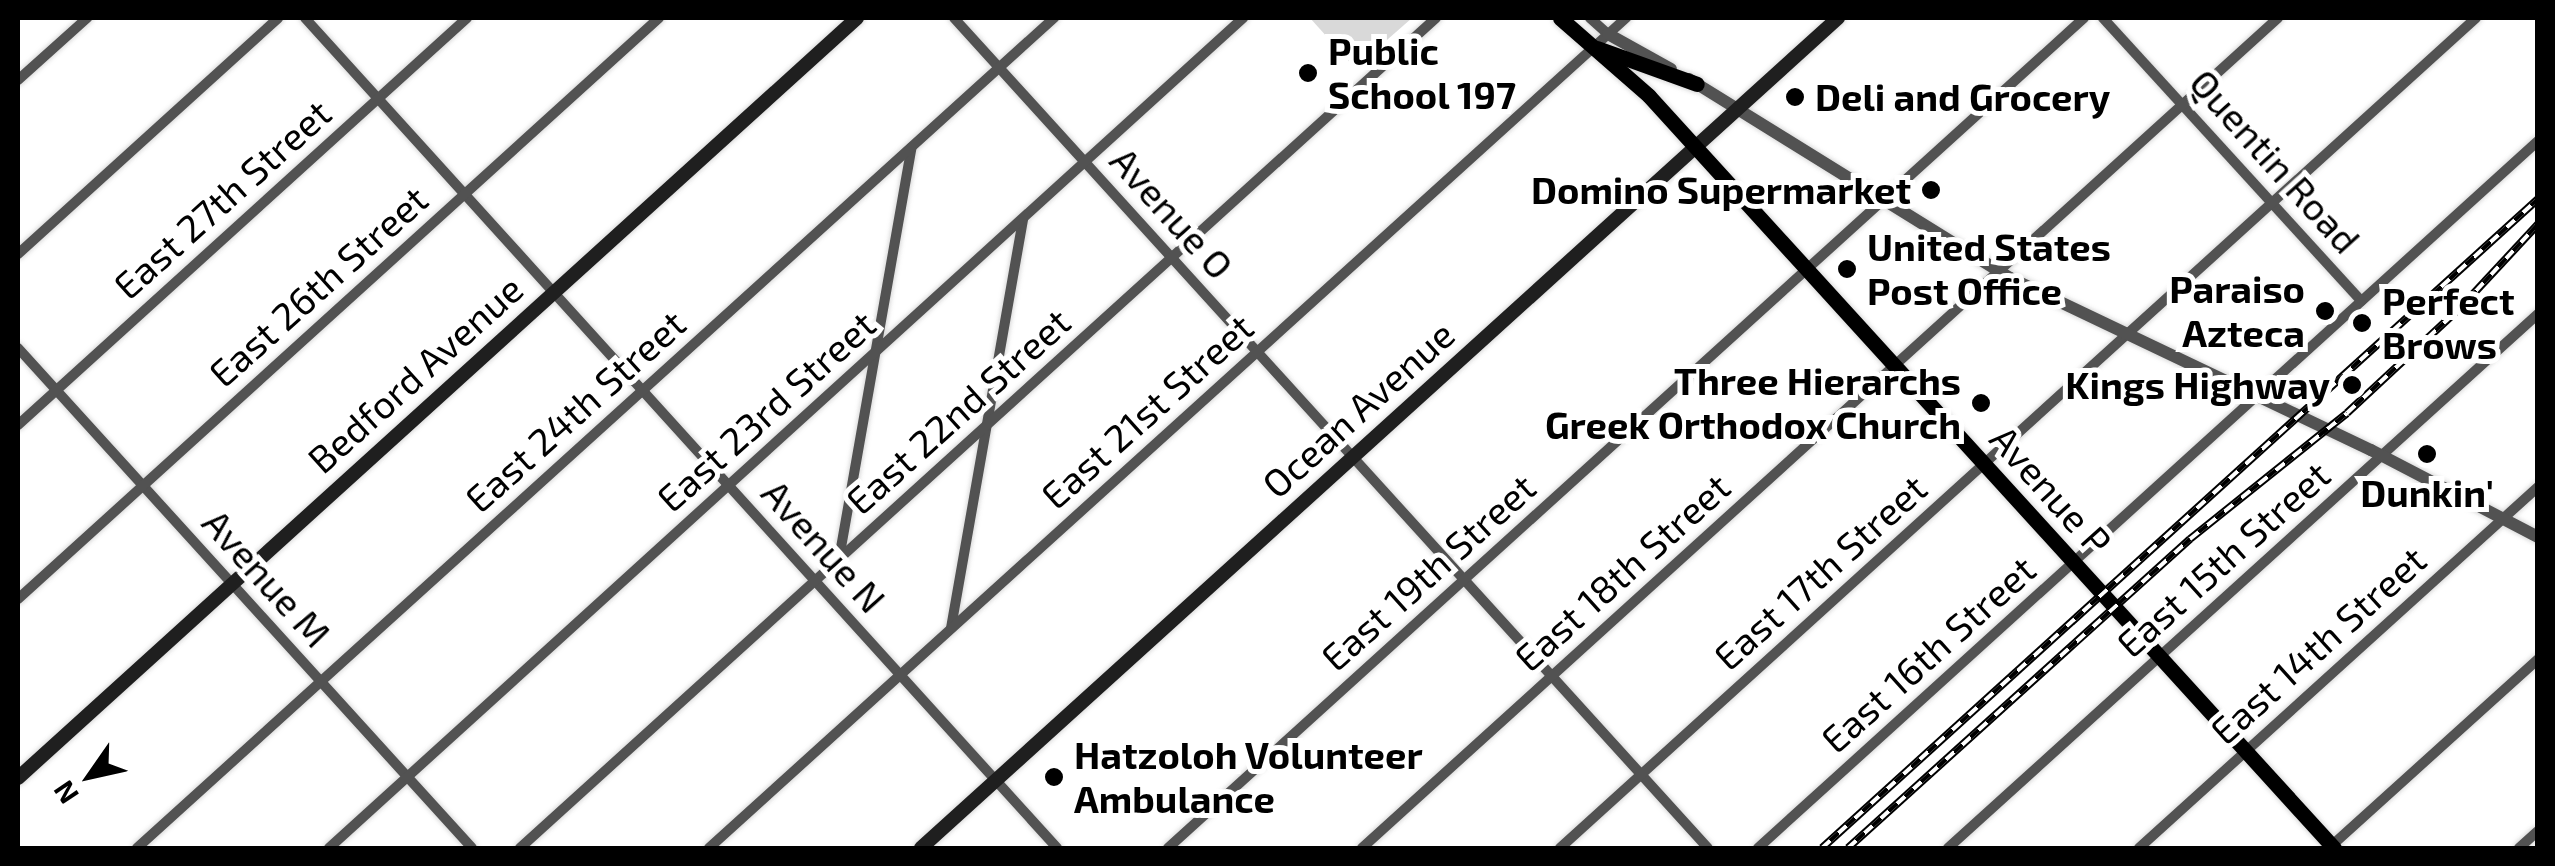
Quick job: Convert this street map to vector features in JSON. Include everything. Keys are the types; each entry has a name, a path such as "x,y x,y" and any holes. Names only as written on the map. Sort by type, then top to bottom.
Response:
{"main road":[{"name":"Bedford Avenue","path":"18,778 856,18"},
{"path":"1560,18 1593,47 1697,84"},
{"name":"Ocean Avenue","path":"922,848 1838,18"},
{"name":"Avenue P","path":"1593,47 1695,147 2331,848"}],"street":[{"path":"18,80 87,18"},
{"path":"18,254 278,18"},
{"name":"Avenue N","path":"305,18 1057,848"},
{"name":"East 27th Street","path":"18,426 467,18"},
{"name":"East 26th Street","path":"18,599 659,18"},
{"name":"Avenue O","path":"954,18 1708,848"},
{"name":"East 24th Street","path":"137,848 1054,18"},
{"name":"East 23rd Street","path":"329,848 1243,18"},
{"name":"East 22nd Street","path":"520,848 1436,18"},
{"path":"1590,18 1608,34 1697,84 1998,272 2258,394 2538,537"},
{"name":"East 21st Street","path":"709,848 1626,18"},
{"name":"East 19th Street","path":"1168,848 2084,18"},
{"name":"Quentin Road","path":"2103,18 2361,301"},
{"name":"East 18th Street","path":"1362,848 2278,18"},
{"name":"East 17th Street","path":"1560,848 2476,18"},
{"name":"East 16th Street","path":"1758,848 2538,142"},
{"path":"839,560 912,146"},
{"path":"951,630 1023,219"},
{"name":"East 15th Street","path":"1948,848 2538,314"},
{"name":"Avenue M","path":"18,348 472,848"},
{"name":"East 14th Street","path":"2139,848 2538,487"},
{"path":"2331,848 2538,660"},
{"path":"2519,848 2538,831"}],"shaded area":[{"path":"1310,18 1412,18 1355,68"}],"railway":[{"path":"1822,848 2538,199"},
{"path":"1848,848 2190,539 2347,413 2461,307 2538,224"}],"place":[{"name":"Public School 197","path":"1308,73"},
{"name":"Deli and Grocery","path":"1795,97"},
{"name":"Domino Supermarket","path":"1931,190"},
{"name":"United States Post Office","path":"1847,269"},
{"name":"Paraiso Azteca","path":"2325,311"},
{"name":"Perfect Brows","path":"2362,323"},
{"name":"Kings Highway","path":"2352,385"},
{"name":"Three Hierarchs Greek Orthodox Church","path":"1981,403"},
{"name":"Dunkin'","path":"2427,454"},
{"name":"Hatzoloh Volunteer Ambulance","path":"1054,777"}]}
